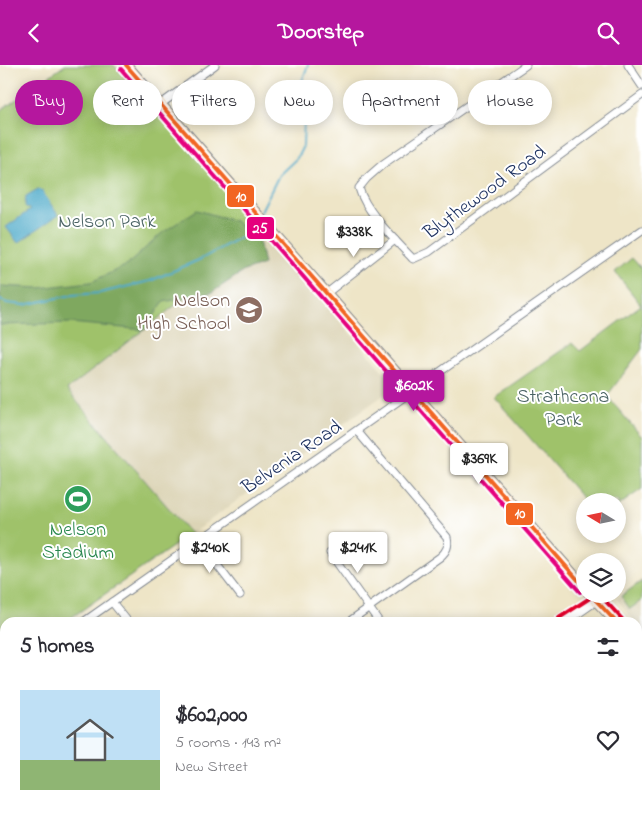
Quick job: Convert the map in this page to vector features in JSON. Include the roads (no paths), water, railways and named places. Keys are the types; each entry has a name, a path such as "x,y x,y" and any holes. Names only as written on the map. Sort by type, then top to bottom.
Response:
{"main road":[{"path":"126,65 139,80"},
{"path":"162,107 328,293 576,578"},
{"path":"598,603 611,617"}],"street":[{"path":"162,104 214,65"},
{"path":"328,293 395,240 362,199 359,189 367,178 383,164 526,65"},
{"path":"628,65 642,86"},
{"name":"Blythewood Road","path":"395,240 414,259 429,252 642,95"},
{"name":"Belvenia Road","path":"91,617 642,230"},
{"path":"355,617 440,557 446,551 448,542 447,537 357,431"},
{"path":"198,540 240,595"},
{"path":"330,553 376,617"},
{"path":"112,602 124,617"},
{"path":"570,617 586,603"}],"water":[{"path":"38,189 42,191 58,215 18,243 6,227 30,210 25,206 26,196"}],"waterway":[{"path":"261,211 279,175 297,158 303,146 304,119 298,92 308,65"},
{"path":"0,300 7,303 24,305 72,295 100,293 150,281 201,259 246,234 256,220"}],"place":[{"name":"Nelson High School","path":"249,310"},
{"name":"Nelson Stadium","path":"78,499"}],"park label":[{"name":"Nelson Park","path":"107,220"},
{"name":"Strathcona Park","path":"563,406"}]}
